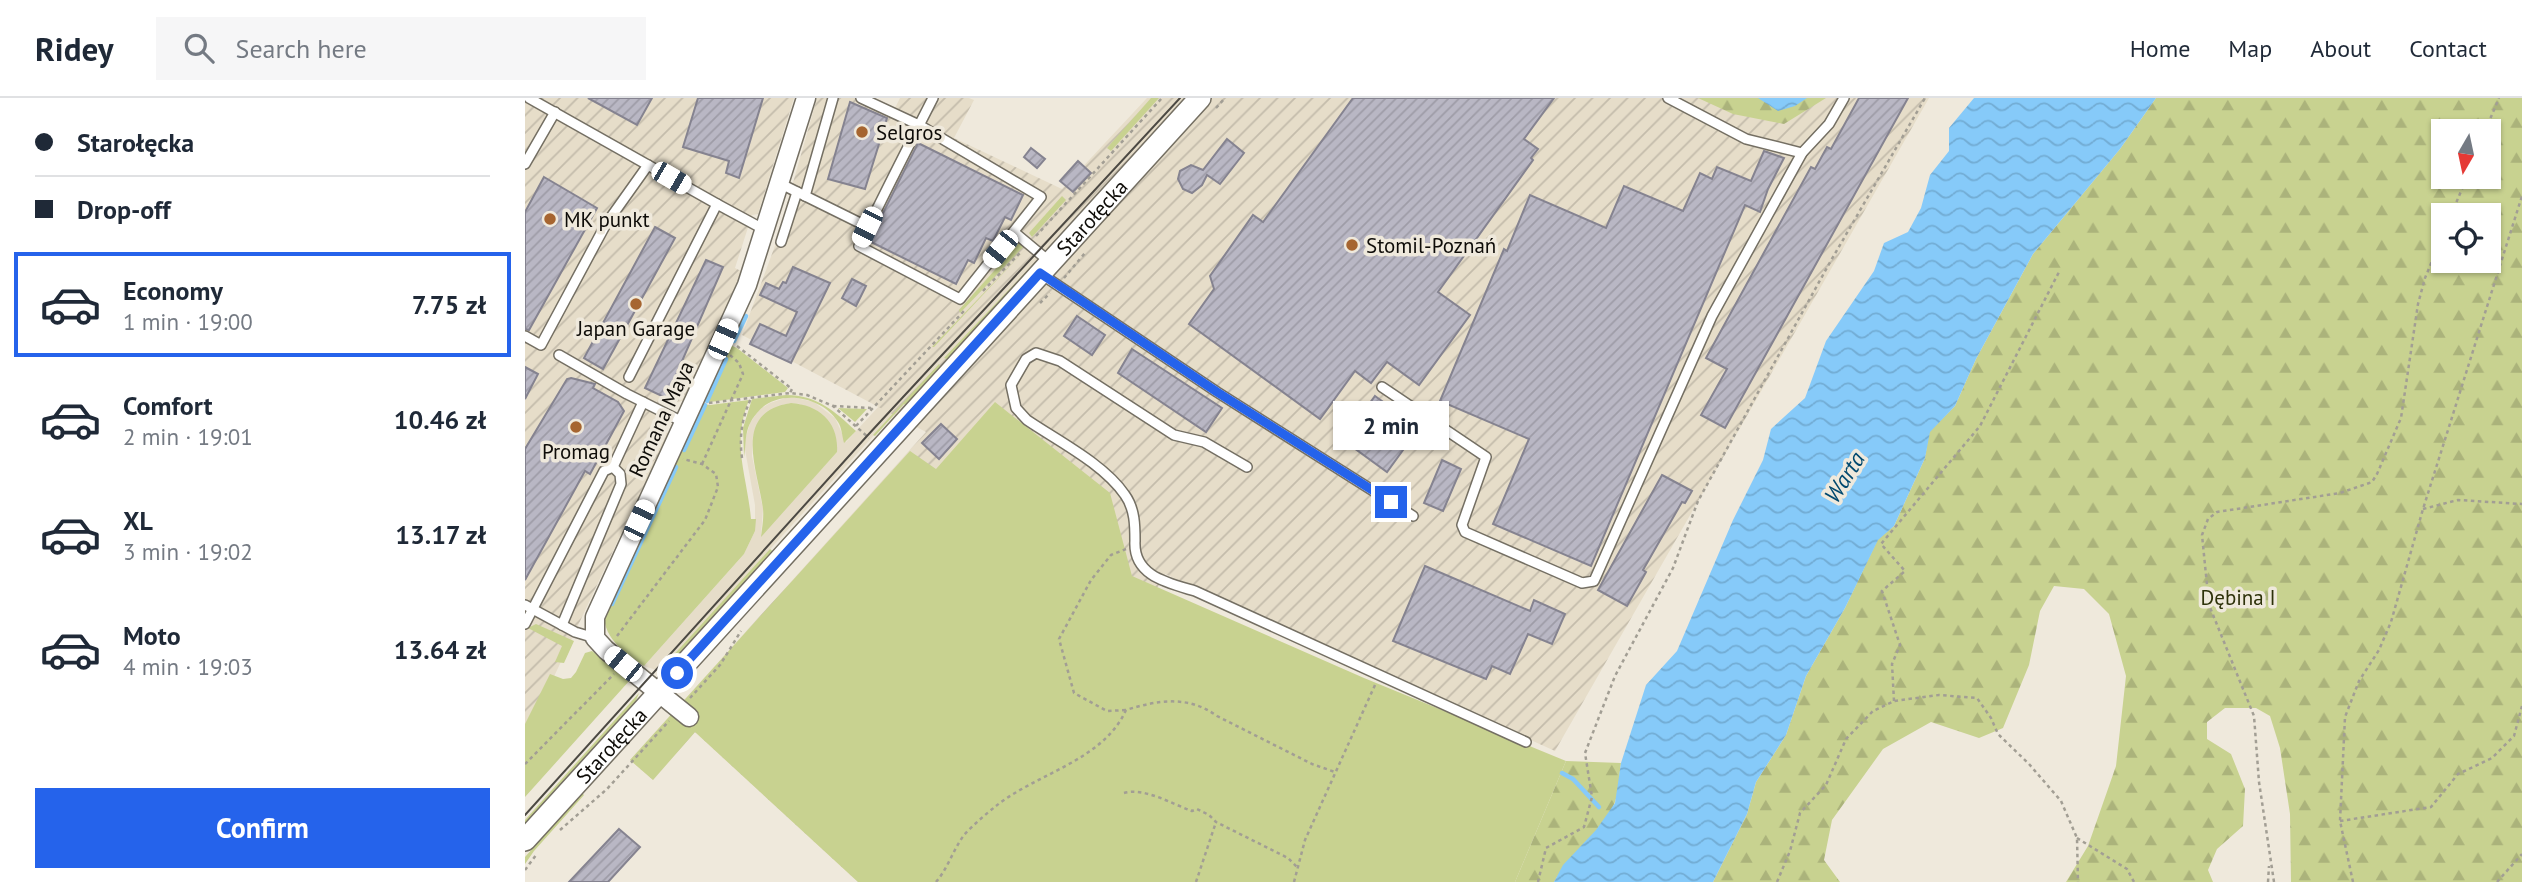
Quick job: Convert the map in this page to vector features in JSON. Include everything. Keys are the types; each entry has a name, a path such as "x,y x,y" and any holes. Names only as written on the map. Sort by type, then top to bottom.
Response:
{"street":[{"name":"Romana Maya","path":"601,644 597,610 747,285 806,98"},
{"name":"Starołęcka","path":"534,841 659,693 1200,98"},
{"path":"601,644 684,713"}],"lane":[{"path":"529,98 766,231"},
{"path":"782,242 833,98"},
{"path":"861,98 919,125 1041,197 960,299 859,246 867,227 919,125 933,98"},
{"path":"1668,98 1746,139 1802,153"},
{"path":"1382,387 1486,457 1462,525 1465,532 1582,583 1594,581 1712,316 1802,153 1829,124 1844,98"},
{"path":"525,164 555,112"},
{"path":"525,335 541,345 606,224 648,165"},
{"path":"781,184 867,227"},
{"path":"629,377 717,204"},
{"path":"1014,232 1028,244 1045,267 1217,392 1413,516"},
{"path":"1247,467 1205,442 1174,435 1060,360 1036,353 1025,359 1011,385 1016,408 1027,420 1110,477 1127,498 1136,525 1134,545 1140,566 1151,575 1195,591 1526,742"},
{"path":"559,355 685,422"},
{"path":"525,624 529,607 604,471 613,467 643,402"},
{"path":"562,625 621,484 620,474 613,467"},
{"path":"529,607 601,644"}],"path":[{"path":"981,293 1162,98"},
{"path":"1538,882 1546,848 1584,827 1592,797 1585,753 1615,676 1673,568 1698,501 1829,264 1925,98"},
{"path":"2491,119 2499,98"},
{"path":"2353,882 2340,821 2345,717 2359,681 2379,650 2391,622 2423,509 2522,198"},
{"path":"2274,882 2254,716 2209,605 2203,548 2204,526 2217,512 2340,493 2372,482 2378,474 2401,418 2418,304 2431,264"},
{"path":"1894,701 1892,664 1900,645 1882,591 1905,571 1881,544 1980,426 2060,270"},
{"path":"833,406 856,426 971,303"},
{"path":"721,344 738,346 792,389 790,393"},
{"path":"702,464 743,374 739,363 721,344"},
{"path":"695,400 711,404 790,393 833,406 873,408"},
{"path":"742,458 740,436 751,398"},
{"path":"601,644 705,520 717,487 716,474 702,464 671,453"},
{"path":"2423,509 2458,500 2522,504"},
{"path":"1134,545 1111,555 1091,580 1059,639 1074,693 1107,710 1126,710 1163,701 1184,701 1203,706 1217,716 1300,758 1335,772"},
{"path":"525,870 534,841 607,789 684,713 720,665 746,621"},
{"path":"525,764 623,664"},
{"path":"1294,882 1305,840 1379,677"},
{"path":"1777,882 1790,851 1800,813 1826,785 1846,739 1873,711 1894,701 1939,695 1977,698 1998,734 2061,801 2077,838 2078,882"},
{"path":"2340,821 2431,807 2458,774 2492,758 2514,736 2522,706"},
{"path":"936,882 965,835 997,805 1044,775 1080,760 1122,720 1126,710"},
{"path":"1124,793 1141,792 1192,811 1197,809 1216,822 1288,858 1297,867"},
{"path":"1196,882 1216,822"},
{"path":"2077,838 2127,869 2134,882"},
{"path":"2497,882 2522,854"},
{"path":"2268,882 2270,862"}],"shaded area":[{"path":"525,98 794,98 758,214 752,215 735,268 741,271 736,285 684,400 675,404 664,402 655,417 664,424 668,434 525,734"},
{"path":"817,98 874,98 895,108 900,98 969,98 974,100 954,138 1062,189 1147,98 1929,98 1555,751 1165,574 1078,734 858,882 695,732 653,780 630,760 926,432 742,335 776,243"},
{"path":"939,364 659,671 644,666 744,554 755,531 755,505 744,444 750,423 759,410 785,398 814,402 835,418 846,442 914,368","holes":["800,404 837,452 761,535 763,509 752,456 753,436 782,405"]}],"green space":[{"path":"1151,98 1159,98 1111,151 1107,148"},
{"path":"1698,98 1826,98 1784,124 1733,114"},
{"name":"Dębina I","path":"2156,98 2522,98 2522,882 2291,882 2290,814 2280,748 2270,716 2256,708 2225,708 2207,722 2207,739 2231,754 2245,789 2243,826 2217,849 2208,870 2213,882 2066,882 2088,846 2116,766 2126,676 2109,614 2084,589 2054,586 2040,611 2029,665 2003,728 1979,738 1931,722 1883,749 1832,820 1824,860 1840,882 1713,882 1747,814 1756,782 1786,735 1806,676 1845,608 1878,539 1894,526 1925,458 1929,432 1955,406 1976,359 2033,254 2120,149"},
{"path":"1062,196 1066,200 1032,237 1029,233"},
{"path":"1019,243 1023,247 960,313 959,310"},
{"path":"1026,249 934,347 932,347"},
{"path":"1037,260 1037,265 951,360 944,358"},
{"path":"728,344 788,388 785,392 702,401"},
{"path":"939,364 942,370 908,407 904,404 875,436 873,435"},
{"path":"786,395 817,401 856,431 844,443 838,422 821,406 799,398 776,400 766,405 753,419 748,430 744,457 743,428 752,399"},
{"path":"749,400 741,431 741,446 751,519 756,519 755,531 744,554 644,666 612,639 604,615 701,404"},
{"path":"995,402 1110,493 1132,576 1364,678 1566,761 1515,882 858,882 695,732 653,780 630,760 910,451 936,469"},
{"path":"791,403 811,407 826,417 835,432 837,452 761,537 763,512 754,461 754,430 761,418 772,409"},
{"path":"838,408 867,409 855,422"},
{"path":"770,549 775,553 669,667 659,671"},
{"path":"536,624 574,641 564,663 555,662 562,646 528,628"},
{"path":"592,651 630,680 525,797 525,724 550,674 563,679 571,678 585,653"},
{"path":"639,693 635,703 525,825 525,820"},
{"path":"1566,761 1621,763 1615,802 1603,822 1554,882 1515,882"},
{"path":"582,793 584,795 525,864 525,857"}],"water":[{"path":"1758,98 1807,98 1795,106 1778,111"},
{"name":"Warta","path":"1974,98 2156,98 2120,149 2033,254 1976,359 1955,406 1930,432 1925,458 1894,526 1878,540 1845,608 1806,676 1786,735 1756,782 1747,814 1713,882 1554,882 1563,865 1596,830 1615,803 1621,763 1646,685 1677,651 1733,520 1763,460 1771,429 1805,398 1826,341 1874,271 1884,243 1908,232 1921,208 1930,175 1949,151 1949,128"}],"building":[{"path":"588,98 652,98 637,125"},
{"path":"698,98 763,98 739,178 726,173 729,161 683,147"},
{"name":"Stomil-Poznań","path":"1353,98 1554,98 1524,139 1538,149 1531,158 1533,160 1438,292 1470,315 1419,385 1387,362 1371,383 1355,371 1320,419 1189,324 1214,289 1210,276 1253,215 1263,222"},
{"path":"1859,98 1908,98 1725,428 1701,415 1727,369 1706,358 1811,167 1815,169 1827,147 1831,149"},
{"name":"Selgros","path":"850,102 887,118 865,189 828,179"},
{"path":"1227,139 1244,153 1220,184 1207,175 1202,185 1192,193 1183,189 1178,179 1180,171 1191,165 1203,170"},
{"path":"918,143 1023,195 1011,220 1005,217 993,241 986,238 974,263 968,260 956,284 869,241"},
{"path":"1031,148 1045,159 1037,168 1024,157"},
{"path":"1764,151 1784,158 1760,212 1745,205 1591,566 1493,524 1529,439 1440,401 1504,249 1507,251 1530,195 1606,228 1624,186 1683,211 1700,173 1712,179 1717,167 1751,181"},
{"path":"1078,161 1091,173 1073,192 1060,181"},
{"path":"544,177 597,208 529,330 525,329 525,212"},
{"path":"655,227 675,238 603,369 584,358"},
{"path":"706,260 723,267 666,398 645,388"},
{"path":"793,267 830,283 791,363 750,344 760,324 786,336 797,312 760,295 766,283 779,289 783,282 786,283"},
{"path":"852,279 866,286 856,306 842,298"},
{"path":"1077,316 1105,335 1092,355 1064,336"},
{"path":"1132,349 1222,408 1206,432 1118,373"},
{"path":"525,367 538,374 525,399"},
{"path":"567,379 595,384 593,388 618,402 624,411 590,474 585,471 525,580 525,449"},
{"path":"1375,396 1419,428 1387,472 1343,440"},
{"path":"941,424 957,439 939,459 922,443"},
{"path":"1442,460 1461,469 1443,511 1424,503"},
{"path":"1662,475 1692,491 1685,503 1682,502 1643,570 1646,572 1627,606 1598,590"},
{"path":"1425,566 1530,611 1534,600 1565,614 1552,644 1528,634 1510,674 1492,666 1486,679 1393,641"},
{"path":"619,829 640,847 608,882 569,882"}],"waterway":[{"path":"734,341 746,316"},
{"path":"707,401 726,359"},
{"path":"684,450 705,405"},
{"path":"612,604 676,467"},
{"path":"1562,773 1573,779 1599,807"}],"tram line":[{"path":"525,815 867,436 1180,98"}],"place":[{"name":"Selgros","path":"862,132"},
{"name":"MK punkt","path":"550,219"},
{"name":"Stomil-Poznań","path":"1352,245"},
{"name":"Japan Garage","path":"636,304"},
{"name":"Promag","path":"576,427"}],"route":[{"path":"677,673 1040,273 1217,392 1391,502"}]}
